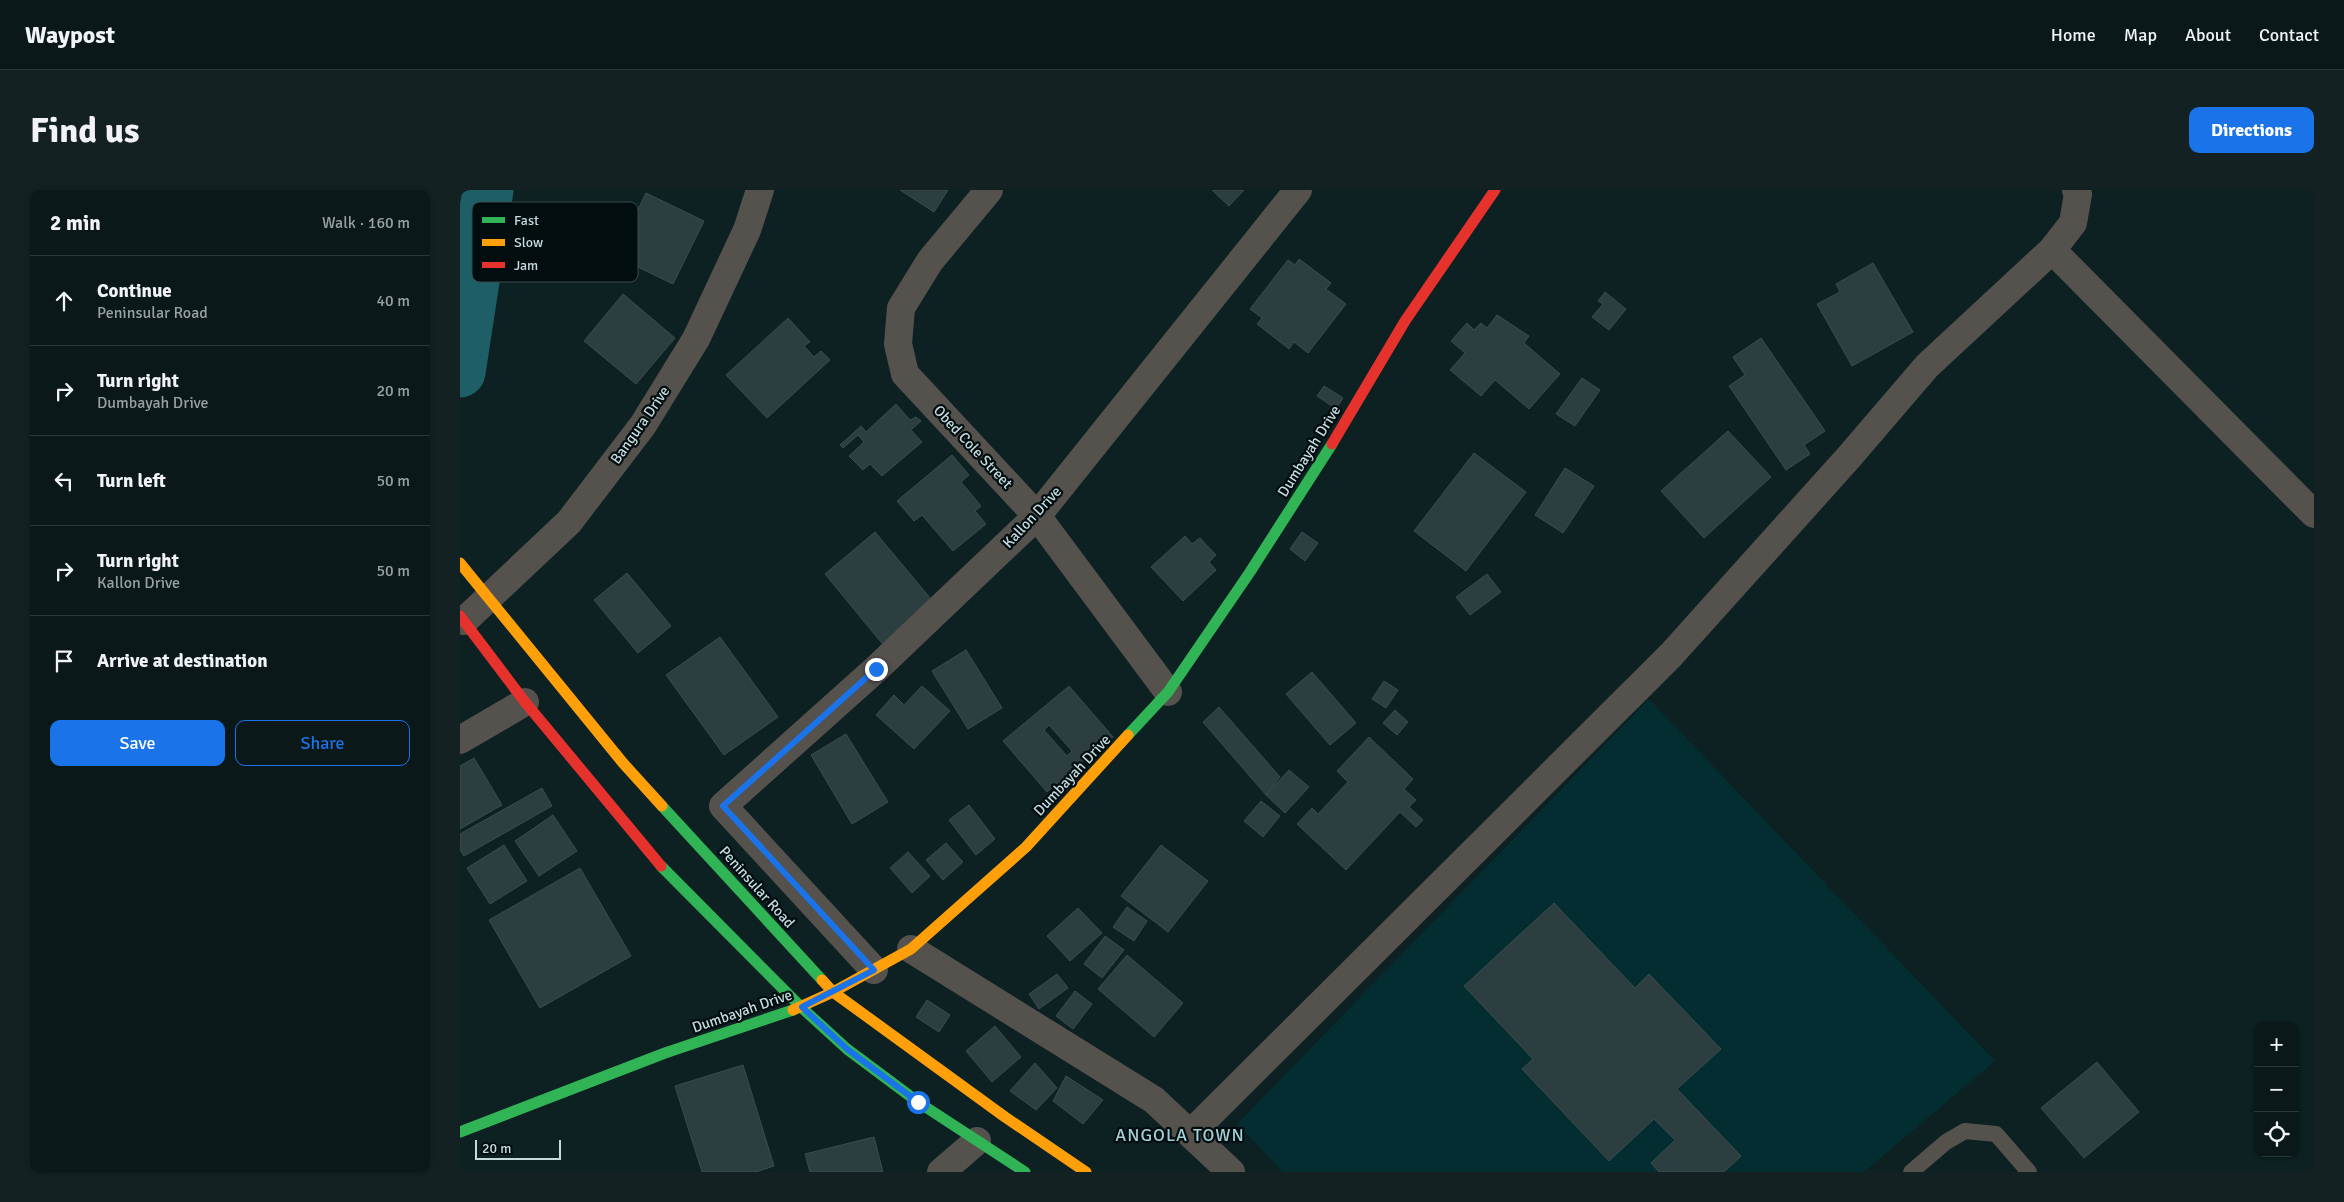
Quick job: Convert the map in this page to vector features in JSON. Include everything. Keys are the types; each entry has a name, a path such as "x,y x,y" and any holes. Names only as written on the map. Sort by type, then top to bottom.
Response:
{"main road":[{"name":"Dumbayah Drive","path":"460,1132 568,1092 665,1053 802,1007 833,992 911,949 1026,847 1168,692 1250,572 1318,466 1406,321 1495,190"},
{"name":"Peninsular Road","path":"460,563 623,763 833,992 1005,1117 1086,1172"},
{"path":"462,619 525,702 658,863 802,1007 854,1055 918,1102 1025,1172"}],"street":[{"name":"Bangura Drive","path":"462,619 489,600 569,522 643,425 696,339 747,230 760,190"},
{"name":"Obed Cole Street","path":"989,190 930,261 901,308 898,344 905,374 1037,516 1168,692"},
{"name":"Kallon Drive","path":"874,970 723,806 876,669 1037,516 1298,190"},
{"path":"1191,1133 1671,655 1849,457 1927,366 2052,250 2073,223 2078,194 2076,190"},
{"path":"2052,250 2314,514"},
{"path":"460,740 525,702"},
{"path":"911,949 1154,1100 1231,1172"},
{"path":"941,1172 977,1140"}],"lane":[{"path":"1911,1172 1946,1142 1965,1131 1996,1134 2030,1172"}],"shaded area":[{"path":"1649,699 1995,1061 1864,1172 1283,1172 1237,1124"}],"building":[{"path":"900,190 948,190 934,212"},
{"path":"1212,190 1244,190 1229,206"},
{"path":"646,193 704,221 673,284 638,267 638,209"},
{"path":"1299,259 1331,283 1326,289 1346,304 1308,353 1294,342 1289,349 1257,324 1262,318 1250,309 1288,260 1295,265"},
{"path":"1873,263 1913,332 1852,366 1817,304 1840,292 1836,284"},
{"path":"1605,292 1626,309 1609,330 1592,317 1603,304 1598,301"},
{"path":"623,294 675,338 636,384 584,341"},
{"path":"1497,315 1529,336 1524,343 1560,374 1529,409 1495,380 1481,396 1450,370 1465,353 1451,341 1467,323 1474,330 1481,323 1487,328"},
{"path":"788,318 810,342 804,346 814,357 821,351 830,360 767,418 726,375"},
{"path":"1761,338 1825,431 1804,445 1810,454 1786,470 1729,386 1745,375 1733,357"},
{"path":"1582,378 1600,390 1575,426 1556,414"},
{"path":"1324,386 1343,398 1336,409 1317,396"},
{"path":"896,404 910,420 916,417 921,421 911,430 922,442 882,476 870,464 863,470 849,456 864,442 858,435 843,448 840,445 861,426 866,432"},
{"path":"1728,431 1771,477 1704,538 1661,491"},
{"path":"1474,453 1526,492 1466,571 1414,531"},
{"path":"952,455 969,475 961,482 981,506 975,511 986,524 953,551 922,515 914,521 897,501"},
{"path":"1565,468 1594,486 1563,533 1535,515"},
{"path":"875,532 936,605 885,647 825,574"},
{"path":"1302,532 1318,543 1305,561 1290,549"},
{"path":"1185,536 1192,544 1200,538 1216,555 1209,562 1216,570 1183,601 1151,567"},
{"path":"627,573 671,626 638,653 594,600"},
{"path":"1487,574 1501,592 1470,615 1456,597"},
{"path":"720,637 778,717 724,755 666,675"},
{"path":"966,650 1002,708 968,729 932,671"},
{"path":"1312,672 1356,723 1330,745 1286,694"},
{"path":"1384,681 1398,690 1386,708 1372,699"},
{"path":"922,686 950,711 914,749 876,715 894,695 904,705"},
{"path":"1069,686 1113,737 1047,792 1003,741","holes":["1049,725 1072,751 1067,756 1044,730"]},
{"path":"1219,707 1280,777 1266,795 1203,722"},
{"path":"1395,710 1408,722 1397,735 1383,723"},
{"path":"846,734 888,802 852,824 811,755"},
{"path":"1369,737 1413,779 1404,789 1416,800 1409,807 1423,820 1416,827 1400,812 1346,870 1297,824 1312,808 1318,814 1348,782 1337,771"},
{"path":"474,758 502,805 460,829 460,766"},
{"path":"1289,770 1309,787 1285,813 1266,795"},
{"path":"542,788 552,806 464,856 460,850 460,834"},
{"path":"1261,801 1280,816 1263,837 1244,821"},
{"path":"969,805 995,839 976,855 949,820"},
{"path":"553,815 577,851 539,876 515,841"},
{"path":"946,843 963,862 943,880 926,860"},
{"path":"504,845 527,881 490,904 467,868"},
{"path":"1161,845 1208,881 1168,932 1121,896"},
{"path":"908,852 930,876 912,893 890,868"},
{"path":"580,868 631,956 540,1008 489,920"},
{"path":"1554,903 1635,988 1649,974 1721,1049 1677,1089 1741,1156 1724,1172 1659,1172 1651,1163 1675,1140 1654,1119 1609,1161 1522,1069 1533,1059 1464,986"},
{"path":"1127,907 1147,921 1134,941 1113,927"},
{"path":"1078,908 1102,933 1070,961 1047,936"},
{"path":"1105,936 1124,950 1102,978 1084,964"},
{"path":"1127,955 1183,1003 1154,1037 1098,989"},
{"path":"1057,974 1068,988 1039,1009 1029,994"},
{"path":"1075,991 1092,1004 1073,1029 1056,1016"},
{"path":"927,1000 950,1015 939,1032 916,1017"},
{"path":"995,1026 1021,1057 992,1082 966,1051"},
{"path":"2097,1062 2139,1112 2084,1158 2041,1108"},
{"path":"1035,1063 1057,1088 1036,1110 1010,1091"},
{"path":"743,1065 774,1166 756,1172 702,1172 675,1086"},
{"path":"1066,1076 1103,1100 1083,1124 1053,1101"},
{"path":"874,1137 883,1172 810,1172 805,1154"}],"waterway":[{"path":"486,202 488,190"},
{"path":"460,372 474,282"}],"traffic: fast":[{"path":"1128,735 1168,692 1250,572 1332,444"},
{"path":"662,806 822,980"},
{"path":"661,866 801,1007 847,1049 918,1102 1025,1172"},
{"path":"460,1132 665,1053 793,1010"}],"traffic: slow":[{"path":"460,563 623,763 662,806"},
{"path":"793,1010 833,992 911,949 1026,847 1128,735"},
{"path":"822,980 833,992 1005,1117 1086,1172"}],"traffic: jam":[{"path":"1332,444 1405,321 1495,190"},
{"path":"460,616 525,702 661,866"}],"district":[{"name":"ANGOLA TOWN","path":"1180,1135"}],"route":[{"path":"876,669 723,806 874,970 802,1007 847,1049 918,1102"}]}
